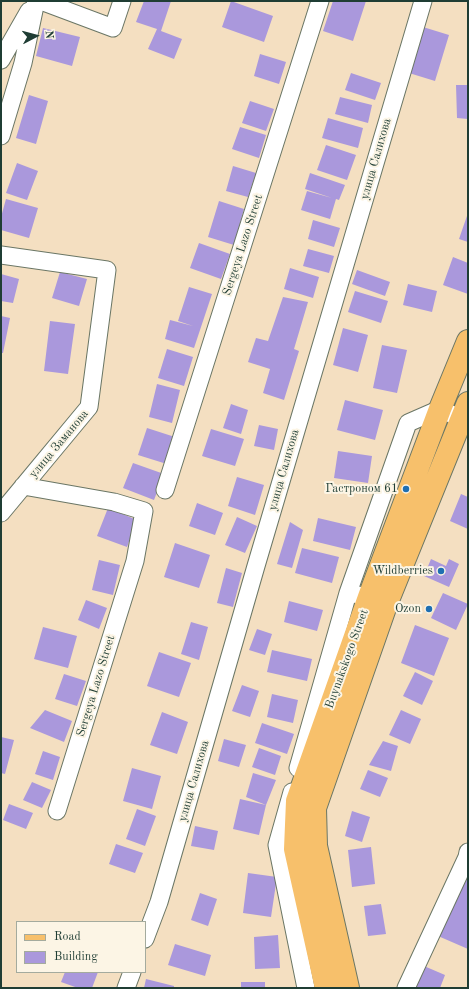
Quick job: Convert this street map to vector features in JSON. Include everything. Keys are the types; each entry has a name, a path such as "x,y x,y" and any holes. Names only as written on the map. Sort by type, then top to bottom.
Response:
{"main road":[{"name":"Buynakskogo Street","path":"348,988 316,846 315,808 378,601 440,409 468,341"},
{"name":"Buynakskogo Street","path":"326,988 295,849 297,801 378,601 465,411"}],"street":[{"path":"1,60 35,1"},
{"path":"1,136 23,63 35,1"},
{"path":"41,1 113,28 122,1"},
{"name":"Sergeya Lazo Street","path":"165,490 320,1"},
{"name":"улица Салихова","path":"146,937 160,902 258,558 423,1"},
{"name":"улица Заманова","path":"1,255 107,270 89,407 1,513"},
{"path":"306,988 277,845 348,593 408,423 440,409 465,411"},
{"name":"Sergeya Lazo Street","path":"23,486 114,502 144,511 135,561 57,811"},
{"path":"348,593 378,601"},
{"path":"406,988 468,852"},
{"path":"126,988 132,973"}],"building":[{"path":"144,1 171,1 161,31 182,39 174,59 148,49 157,29 136,22"},
{"path":"231,1 273,16 264,42 222,27"},
{"path":"333,1 366,1 353,41 323,31"},
{"path":"423,27 449,35 435,81 409,73"},
{"path":"43,28 80,37 72,66 36,56"},
{"path":"260,54 286,62 279,84 254,76"},
{"path":"351,73 381,83 375,100 345,90"},
{"path":"456,85 468,85 468,119 457,118"},
{"path":"29,95 48,101 36,144 16,138"},
{"path":"340,97 372,105 368,123 335,114"},
{"path":"250,101 274,109 266,131 242,123"},
{"path":"328,118 363,128 358,148 322,138"},
{"path":"240,127 266,135 259,158 232,149"},
{"path":"326,145 356,155 347,180 317,170"},
{"path":"17,163 38,171 27,200 6,193"},
{"path":"233,166 256,173 248,197 226,191"},
{"path":"310,173 345,185 339,200 336,199 330,219 301,210 307,191 332,198 305,189"},
{"path":"6,199 38,208 29,238 1,230 1,217"},
{"path":"219,201 244,209 234,245 208,237"},
{"path":"468,213 468,242 459,239"},
{"path":"313,220 340,228 334,247 308,239"},
{"path":"199,243 230,254 221,279 190,268"},
{"path":"308,249 334,256 329,273 303,266"},
{"path":"453,257 468,263 468,294 443,285"},
{"path":"290,268 319,277 313,298 284,289"},
{"path":"357,270 390,282 385,296 352,284"},
{"path":"60,272 87,279 79,306 52,298"},
{"path":"1,274 19,279 13,303 1,301"},
{"path":"408,284 437,291 432,312 403,305"},
{"path":"189,287 212,294 194,348 165,339 170,320 193,326 178,321"},
{"path":"355,291 388,301 381,323 348,312"},
{"path":"283,297 308,302 294,349 299,351 284,400 263,393 270,369 248,362 256,338 268,341"},
{"path":"1,316 10,318 3,353 1,353"},
{"path":"50,321 75,324 68,374 44,371"},
{"path":"343,328 368,335 358,372 333,365"},
{"path":"382,345 407,350 397,393 373,388"},
{"path":"167,349 193,357 184,386 158,378"},
{"path":"157,384 180,390 172,423 149,417"},
{"path":"345,400 383,410 375,440 337,430"},
{"path":"231,404 248,410 241,434 223,428"},
{"path":"259,425 278,429 274,450 254,446"},
{"path":"147,428 178,438 170,465 138,455"},
{"path":"211,429 244,439 235,466 202,456"},
{"path":"338,451 372,456 368,483 334,478"},
{"path":"133,463 164,474 154,500 123,488"},
{"path":"237,477 264,485 255,515 228,506"},
{"path":"461,494 468,497 468,529 450,521"},
{"path":"197,503 223,513 215,535 189,526"},
{"path":"108,508 137,520 127,547 97,536"},
{"path":"237,517 257,526 245,553 225,545"},
{"path":"318,518 356,527 350,550 313,541"},
{"path":"290,522 303,530 292,568 277,564"},
{"path":"175,543 210,555 199,588 164,577"},
{"path":"302,548 339,557 332,583 295,573"},
{"name":"Wildberries","path":"431,559 446,566 449,559 459,564 449,587 424,576"},
{"path":"99,560 120,565 113,595 92,590"},
{"path":"226,568 242,573 233,607 217,603"},
{"path":"443,593 468,604 456,630 431,618"},
{"path":"86,600 107,608 99,629 78,620"},
{"path":"289,601 323,610 317,631 284,622"},
{"path":"191,622 208,627 199,660 181,654"},
{"path":"415,625 449,638 434,676 401,663"},
{"path":"43,627 77,636 68,668 34,659"},
{"path":"257,629 272,634 265,655 249,650"},
{"path":"272,650 312,659 307,681 267,672"},
{"path":"159,652 191,663 179,697 147,686"},
{"path":"415,672 433,681 422,705 403,696"},
{"path":"64,674 86,681 77,706 55,699"},
{"path":"242,685 259,691 250,717 232,711"},
{"path":"272,694 298,700 293,723 267,717"},
{"path":"45,710 72,721 64,742 30,728"},
{"path":"401,710 421,719 410,744 389,735"},
{"path":"162,712 188,722 177,754 150,745"},
{"path":"262,723 294,734 287,754 255,743"},
{"path":"1,737 14,740 5,774 1,773"},
{"path":"224,739 246,745 239,767 218,761"},
{"path":"383,741 398,746 391,771 369,765"},
{"path":"259,748 281,756 275,775 252,767"},
{"path":"43,751 60,757 53,780 35,774"},
{"path":"132,768 161,776 152,809 123,801"},
{"path":"368,770 388,778 380,797 360,789"},
{"path":"253,773 276,780 266,805 246,797"},
{"path":"32,782 51,790 42,808 23,800"},
{"path":"240,799 266,805 259,835 233,829"},
{"path":"9,804 33,813 26,829 3,820"},
{"path":"137,809 156,816 145,846 126,839"},
{"path":"352,811 370,817 362,842 345,836"},
{"path":"195,826 218,831 214,850 191,846"},
{"path":"116,844 143,853 135,873 109,864"},
{"path":"371,847 375,884 352,887 348,850"},
{"path":"248,873 277,877 271,917 243,913"},
{"path":"463,878 468,880 468,949 438,936"},
{"path":"200,893 217,899 208,926 191,920"},
{"path":"381,904 386,934 368,936 364,906"},
{"path":"278,935 280,968 255,969 254,937"},
{"path":"175,944 211,955 205,976 168,965"},
{"path":"424,966 445,975 440,988 414,988"},
{"path":"65,973 98,973 92,988 78,988 61,982"},
{"path":"146,979 174,986 174,988 144,988"},
{"path":"241,982 265,982 265,988 241,988"}],"place":[{"name":"Гастроном 61","path":"406,489"},
{"name":"Wildberries","path":"441,571"},
{"name":"Ozon","path":"429,609"}]}
